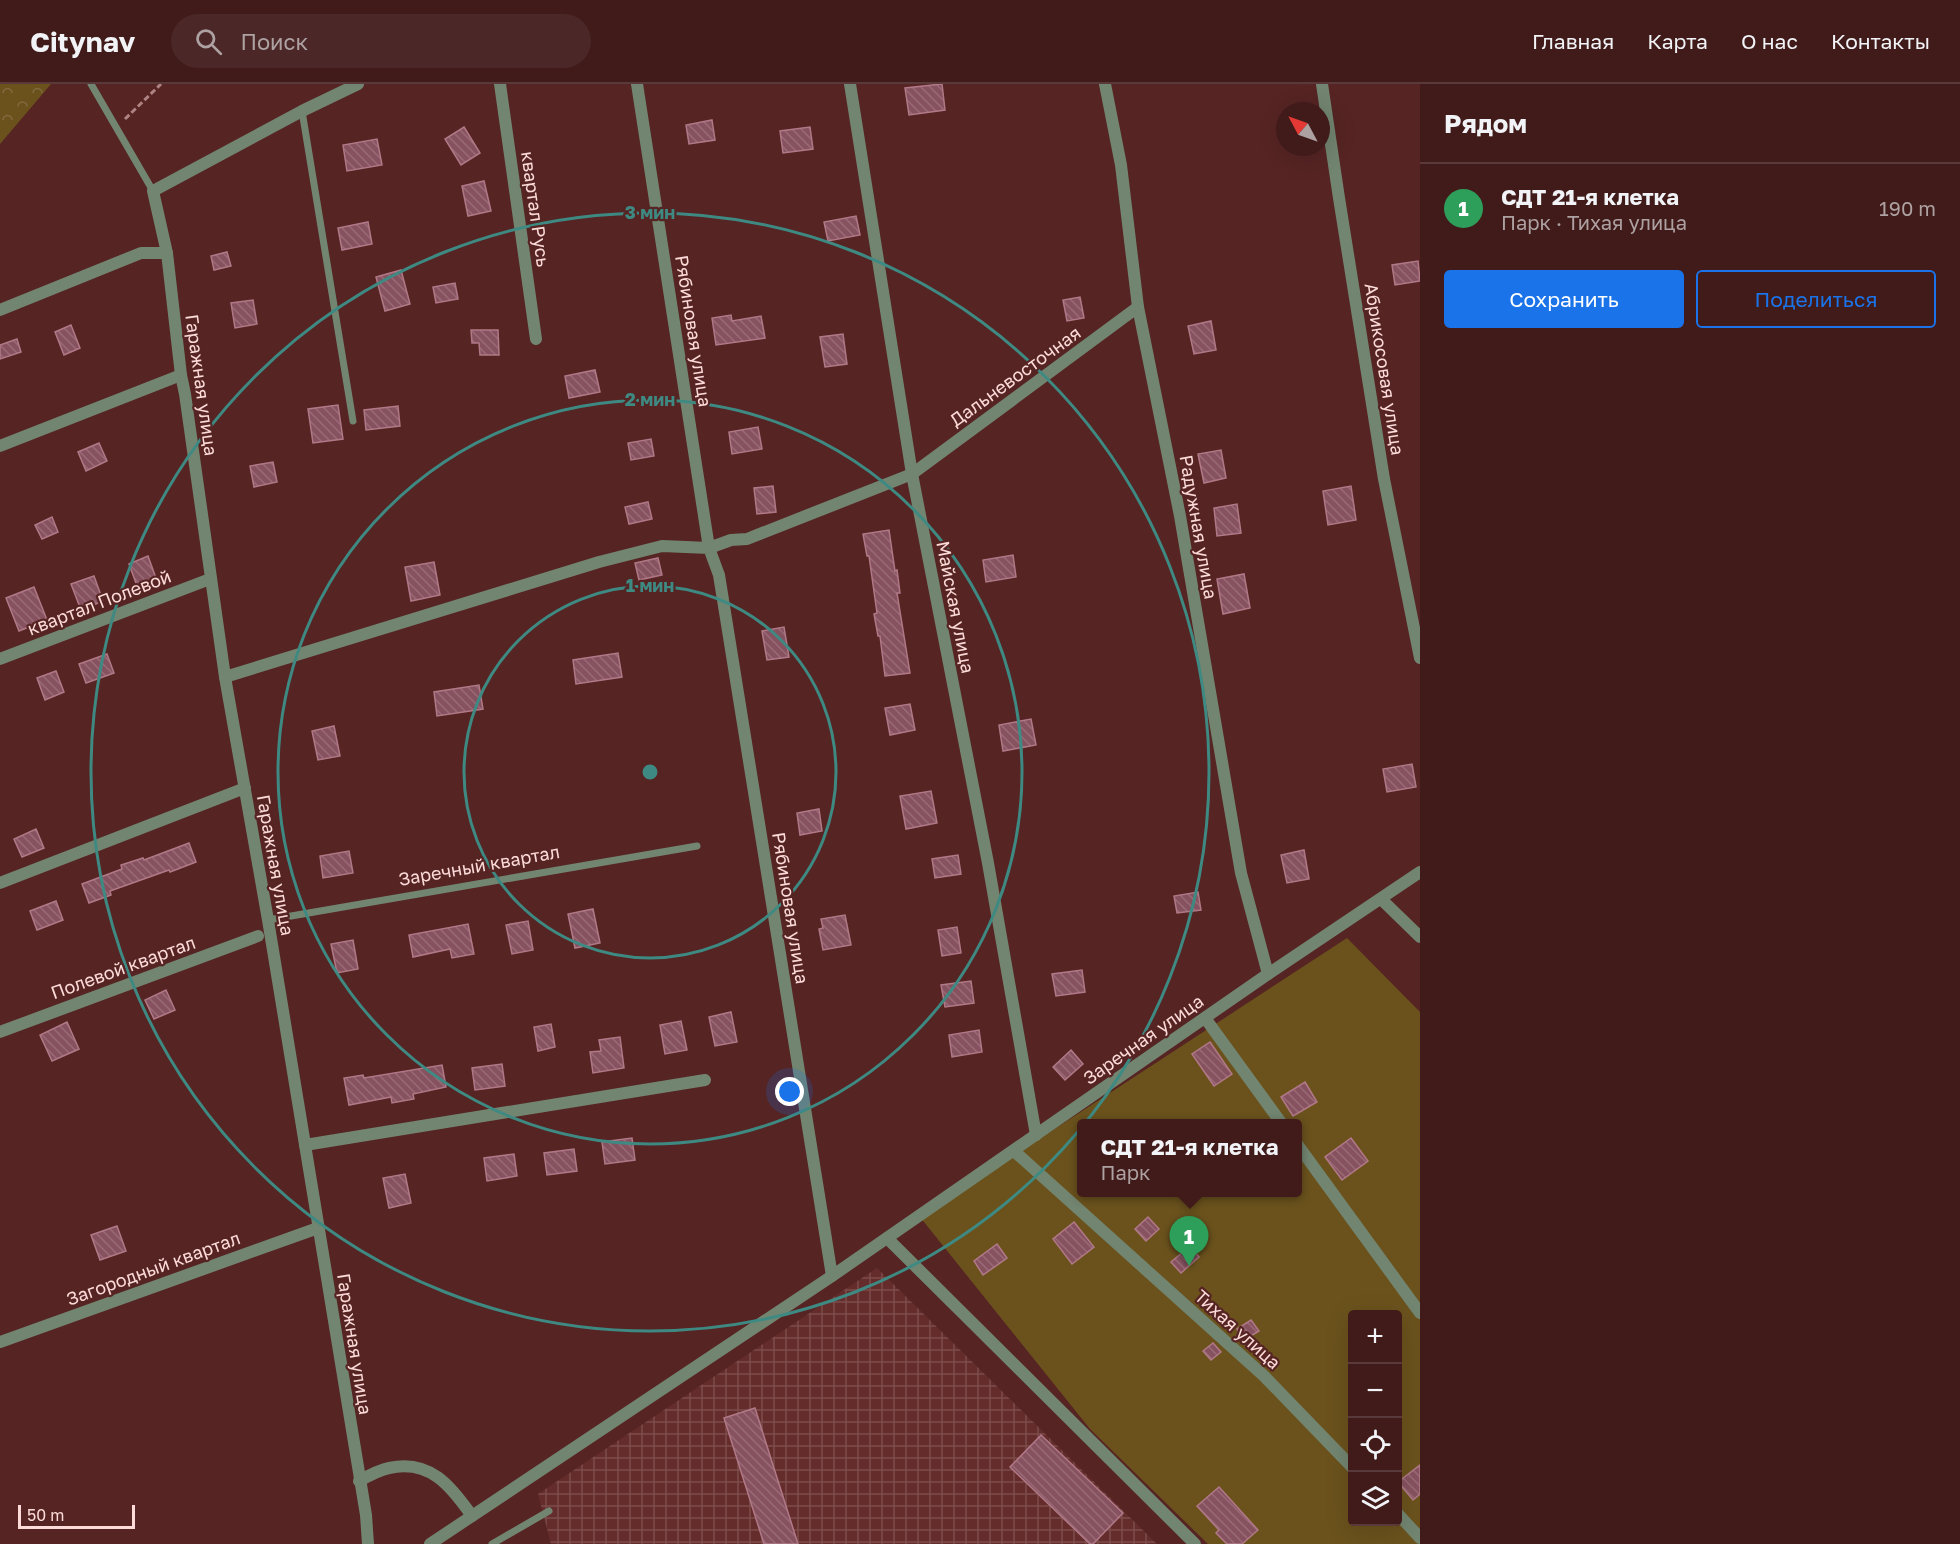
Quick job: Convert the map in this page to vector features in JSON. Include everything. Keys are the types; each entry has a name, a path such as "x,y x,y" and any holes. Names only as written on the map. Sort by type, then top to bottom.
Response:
{"street":[{"path":"153,191 302,111 358,84"},
{"name":"квартал Русь","path":"500,84 536,339"},
{"name":"Рябиновая улица","path":"637,84 709,548 719,575 832,1276"},
{"name":"Майская улица","path":"850,84 912,474 988,863 1036,1135"},
{"name":"Радужная улица","path":"1105,84 1121,165 1138,307 1180,516 1241,873 1268,974"},
{"name":"Абрикосовая улица","path":"1322,84 1384,479 1420,658"},
{"name":"Гаражная улица","path":"153,191 167,253 181,375 225,677 268,920 368,1544"},
{"path":"0,310 141,253 167,253"},
{"name":"Дальневосточная","path":"912,474 1138,307"},
{"path":"0,446 181,375"},
{"path":"225,677 599,562 662,546 709,548 730,540 747,539 912,474"},
{"name":"квартал Полевой","path":"0,659 210,579"},
{"path":"0,883 245,788"},
{"name":"Заречная улица","path":"430,1544 832,1276 1268,974 1420,872"},
{"path":"1382,899 1420,937"},
{"name":"Полевой квартал","path":"0,1032 258,936"},
{"path":"1205,1018 1278,1119"},
{"path":"305,1145 705,1080"},
{"name":"Тихая улица","path":"1014,1151 1264,1376 1348,1462"},
{"path":"1302,1151 1420,1313"},
{"name":"Загородный квартал","path":"0,1342 318,1228"},
{"path":"887,1238 1196,1544"},
{"path":"359,1481 388,1468 412,1466 436,1475 456,1493 472,1516"},
{"path":"1402,1518 1420,1538"}],"lane":[{"path":"91,84 153,191"},
{"path":"302,111 353,421"},
{"name":"Заречный квартал","path":"268,920 697,846"},
{"path":"492,1544 549,1511"}],"path":[{"path":"117,127 161,84"}],"shaded area":[{"path":"877,1268 1157,1544 551,1544 538,1494"}],"green space":[{"path":"0,84 51,84 0,144"},
{"path":"1347,938 1420,1012 1420,1544 1208,1544 1090,1429 920,1217"}],"building":[{"path":"942,84 945,110 909,115 905,88"},
{"path":"712,120 715,140 689,144 686,125"},
{"path":"464,127 480,153 461,165 445,139"},
{"path":"810,127 813,149 783,153 780,131"},
{"path":"377,139 382,165 347,171 343,145"},
{"path":"484,181 491,211 468,216 462,186"},
{"path":"856,216 860,235 828,241 824,222"},
{"path":"368,222 372,244 342,250 338,228"},
{"path":"227,252 231,266 214,270 211,256"},
{"path":"1418,261 1420,281 1395,285 1392,265"},
{"path":"401,270 410,304 385,311 376,277"},
{"path":"455,283 458,299 436,303 433,287"},
{"path":"1080,297 1084,318 1067,321 1063,300"},
{"path":"253,300 257,324 235,328 231,303"},
{"path":"731,315 732,321 761,316 765,338 716,345 712,318"},
{"path":"1211,321 1216,350 1194,354 1188,326"},
{"path":"71,325 80,348 64,355 55,332"},
{"path":"471,330 498,330 499,355 480,355 479,343 472,343"},
{"path":"843,334 847,364 825,367 820,337"},
{"path":"17,339 21,352 0,359 0,345"},
{"path":"595,370 600,392 569,398 565,376"},
{"path":"338,405 343,439 313,443 308,409"},
{"path":"398,406 400,426 366,430 364,410"},
{"path":"758,427 762,449 732,454 729,432"},
{"path":"651,439 654,456 631,460 628,443"},
{"path":"99,443 107,461 86,471 78,452"},
{"path":"1221,450 1226,478 1204,483 1198,454"},
{"path":"273,462 277,482 254,487 250,466"},
{"path":"773,486 776,512 757,514 754,488"},
{"path":"1351,486 1356,520 1328,525 1323,491"},
{"path":"648,502 652,519 629,524 625,507"},
{"path":"1237,504 1241,533 1217,536 1214,508"},
{"path":"52,517 58,532 42,539 35,525"},
{"path":"889,530 895,571 897,570 900,593 897,593 910,673 885,676 880,636 878,636 874,614 877,613 869,556 867,556 863,534"},
{"path":"1013,555 1016,577 986,582 983,560"},
{"path":"148,556 156,578 137,586 129,564"},
{"path":"658,558 662,575 639,580 635,563"},
{"path":"434,562 440,595 411,601 405,567"},
{"path":"1244,574 1250,608 1223,614 1217,579"},
{"path":"94,576 103,601 81,610 71,584"},
{"path":"34,587 47,620 19,631 6,598"},
{"path":"784,627 789,657 767,660 762,631"},
{"path":"618,653 622,677 576,684 573,660"},
{"path":"107,654 114,673 86,683 79,664"},
{"path":"56,671 64,692 45,700 37,678"},
{"path":"479,685 483,709 437,716 434,692"},
{"path":"910,704 915,730 890,735 885,708"},
{"path":"1031,719 1036,745 1003,751 999,725"},
{"path":"334,726 340,756 318,760 312,731"},
{"path":"1412,764 1416,787 1387,792 1383,769"},
{"path":"931,791 937,823 906,829 900,796"},
{"path":"819,809 822,831 800,835 797,813"},
{"path":"36,829 44,848 22,857 14,839"},
{"path":"189,843 196,862 110,891 111,895 89,903 82,884 122,869 121,865 143,858 144,860"},
{"path":"1304,850 1309,879 1287,883 1281,855"},
{"path":"349,851 353,873 323,878 320,856"},
{"path":"958,855 961,874 935,878 932,859"},
{"path":"1198,892 1201,910 1177,913 1174,896"},
{"path":"56,901 63,920 37,930 30,911"},
{"path":"593,909 600,943 575,948 568,914"},
{"path":"845,915 851,945 823,950 819,929 823,928 821,919"},
{"path":"528,921 533,950 512,954 506,925"},
{"path":"468,924 474,954 452,958 450,949 413,957 409,935"},
{"path":"957,927 961,953 942,956 938,930"},
{"path":"353,940 358,969 337,973 331,944"},
{"path":"1082,970 1085,992 1056,996 1052,974"},
{"path":"971,981 974,1003 945,1007 941,985"},
{"path":"166,990 175,1010 154,1019 145,1000"},
{"path":"731,1012 737,1042 715,1046 709,1017"},
{"path":"681,1021 687,1050 665,1054 660,1025"},
{"path":"67,1022 79,1049 52,1061 40,1035"},
{"path":"551,1024 555,1047 538,1051 534,1027"},
{"path":"979,1030 982,1052 952,1057 949,1035"},
{"path":"620,1037 624,1068 593,1073 590,1052 601,1051 599,1040"},
{"path":"1210,1042 1232,1074 1214,1086 1192,1054"},
{"path":"1071,1050 1083,1064 1065,1080 1053,1067"},
{"path":"502,1064 505,1086 475,1090 472,1068"},
{"path":"442,1065 446,1087 413,1094 414,1099 392,1103 391,1097 349,1105 344,1078 363,1075 364,1078"},
{"path":"1305,1082 1317,1102 1293,1116 1281,1097"},
{"path":"632,1138 635,1160 605,1164 602,1142"},
{"path":"1351,1138 1368,1161 1342,1180 1325,1157"},
{"path":"574,1149 577,1171 547,1175 544,1153"},
{"path":"514,1154 517,1176 487,1181 484,1158"},
{"path":"405,1174 411,1203 389,1208 383,1178"},
{"path":"1148,1217 1159,1229 1146,1241 1135,1229"},
{"path":"1074,1222 1094,1247 1072,1264 1053,1239"},
{"path":"117,1226 126,1251 100,1260 91,1235"},
{"path":"997,1244 1007,1258 983,1275 974,1261"},
{"path":"1190,1246 1199,1257 1181,1273 1171,1262"},
{"path":"1251,1320 1259,1331 1244,1340 1237,1329"},
{"path":"1213,1343 1221,1352 1211,1360 1203,1351"},
{"path":"755,1408 798,1544 764,1544 724,1418"},
{"path":"1041,1435 1123,1513 1093,1544 1090,1544 1010,1467"},
{"path":"1420,1465 1420,1494 1413,1500 1402,1487 1402,1479"},
{"path":"1219,1487 1258,1530 1242,1544 1227,1544 1216,1533 1219,1530 1197,1506"}],"place":[{"name":"СДТ 21-я клетка","path":"1189,1266"}]}
